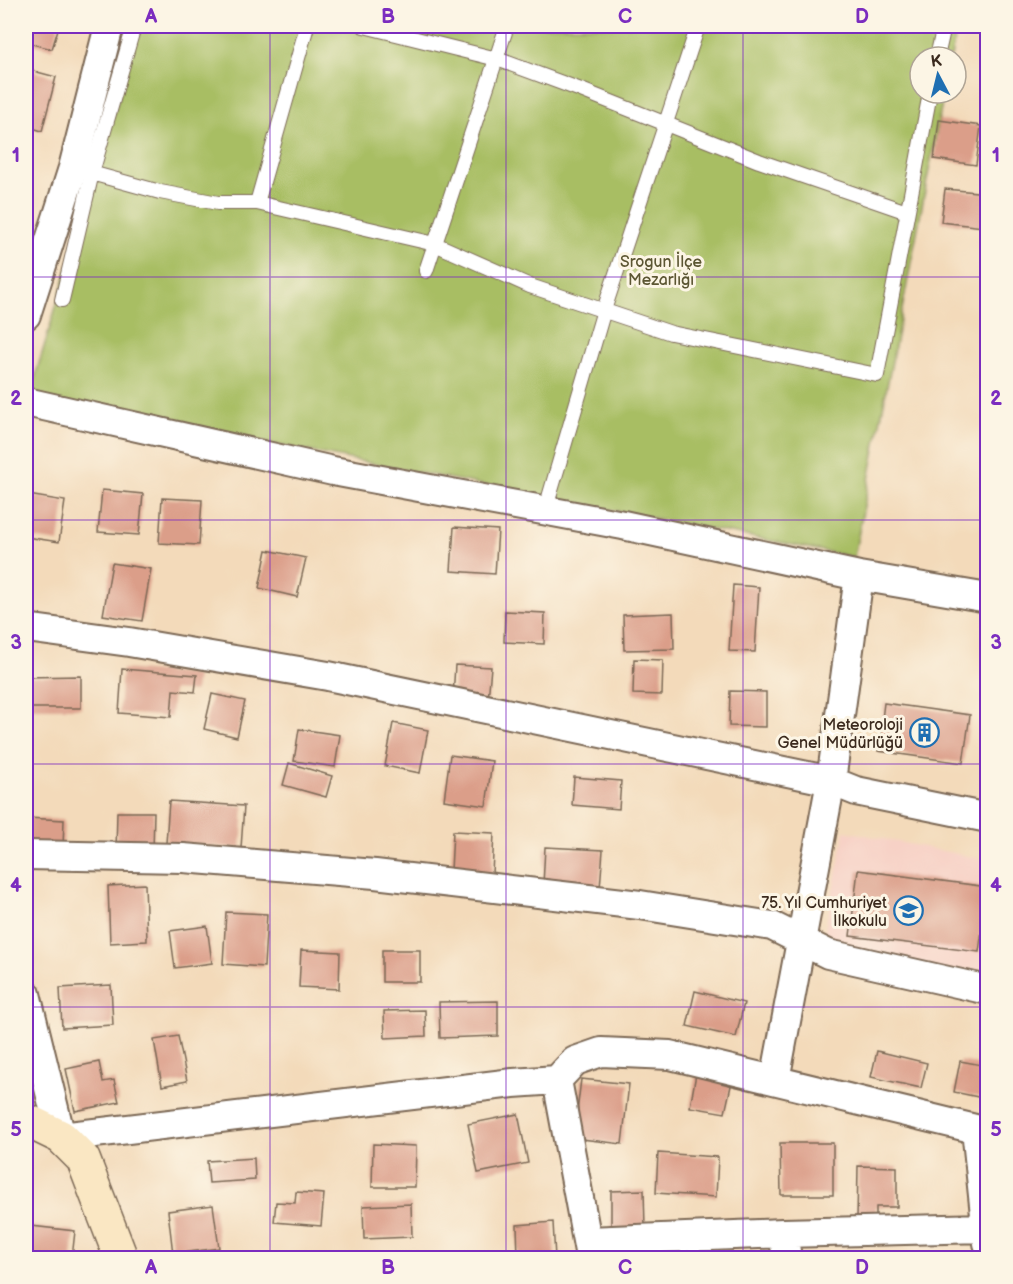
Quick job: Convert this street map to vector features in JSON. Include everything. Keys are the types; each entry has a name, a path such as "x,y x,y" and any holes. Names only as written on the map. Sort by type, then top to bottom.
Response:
{"street":[{"path":"26,315 82,171 109,26"},
{"path":"26,402 333,471 623,525 859,576 987,598"},
{"path":"775,1080 831,781 859,576"},
{"path":"26,628 129,642 328,676 831,781 856,791 987,818"},
{"path":"26,855 183,858 375,874 640,905 772,926 828,954 987,990"},
{"path":"26,994 61,1137"},
{"path":"61,1137 513,1083 557,1080 574,1061 601,1052 669,1055 982,1131 986,1236 785,1246 589,1250 557,1080"},
{"path":"26,1120 61,1137 83,1159 121,1258"}],"lane":[{"path":"62,300 82,171 134,26"},
{"path":"257,203 307,26"},
{"path":"364,26 496,59 759,161 907,212"},
{"path":"426,272 507,26"},
{"path":"545,511 604,310 698,26"},
{"path":"940,45 944,26"},
{"path":"82,171 172,194 218,203 257,203 435,243 530,286 671,333 877,375 928,105"}],"shaded area":[{"name":"75. Yıl Cumhuriyet İlkokulu","path":"845,831 987,860 987,998 818,963"}],"green space":[{"name":"Srogun İlçe Mezarlığı","path":"140,26 957,26 953,45 908,45 908,105 942,105 854,557 29,397"}],"building":[{"path":"33,26 59,26 52,49 28,43"},
{"path":"26,69 56,77 42,131 26,126"},
{"path":"939,120 981,126 976,165 934,159"},
{"path":"945,189 987,193 983,227 941,222"},
{"path":"102,490 143,494 139,535 98,532"},
{"path":"28,495 65,501 59,542 26,537"},
{"path":"162,498 202,500 199,545 159,543"},
{"path":"454,527 498,530 495,574 451,571"},
{"path":"267,550 306,558 297,597 259,588"},
{"path":"112,563 151,569 142,621 103,615"},
{"path":"733,585 759,587 755,652 729,651"},
{"path":"505,611 545,613 544,644 504,642"},
{"path":"673,613 674,649 624,650 623,615"},
{"path":"634,659 663,660 662,695 633,694"},
{"path":"455,665 491,667 488,700 453,697"},
{"path":"122,669 197,675 195,692 173,690 171,717 119,713"},
{"path":"81,676 81,708 26,708 26,677"},
{"path":"730,691 766,692 766,727 729,726"},
{"path":"212,694 245,701 237,737 204,729"},
{"name":"Meteoroloji Genel Müdürlüğü","path":"884,703 970,715 963,763 878,751"},
{"path":"393,723 428,730 420,773 385,766"},
{"path":"299,729 340,735 335,767 294,761"},
{"path":"450,755 492,761 486,806 444,800"},
{"path":"289,763 332,776 326,797 283,785"},
{"path":"574,777 621,781 619,809 572,805"},
{"path":"169,801 244,806 241,848 166,843"},
{"path":"117,812 154,812 153,852 116,852"},
{"path":"26,818 64,820 63,847 26,846"},
{"path":"453,831 494,833 492,874 451,871"},
{"path":"545,847 603,850 600,888 543,885"},
{"path":"858,870 988,887 979,952 850,936"},
{"path":"145,884 147,941 110,943 108,886"},
{"path":"226,912 267,914 264,967 223,964"},
{"path":"207,926 212,963 175,968 170,931"},
{"path":"301,950 340,952 339,989 299,987"},
{"path":"382,950 420,950 420,982 382,982"},
{"path":"111,985 113,1025 62,1028 60,988"},
{"path":"695,991 744,1003 736,1037 687,1026"},
{"path":"498,1001 498,1036 440,1038 439,1002"},
{"path":"425,1010 426,1036 385,1038 384,1011"},
{"path":"178,1036 187,1081 162,1086 154,1040"},
{"path":"877,1051 927,1063 921,1088 871,1077"},
{"path":"960,1061 988,1066 983,1098 954,1092"},
{"path":"99,1062 103,1082 114,1080 119,1102 75,1111 66,1069"},
{"path":"696,1074 732,1081 725,1113 690,1107"},
{"path":"581,1079 629,1084 622,1144 574,1138"},
{"path":"518,1114 528,1163 478,1173 468,1124"},
{"path":"780,1143 833,1143 833,1195 781,1195"},
{"path":"373,1144 416,1146 415,1187 372,1187"},
{"path":"658,1153 718,1157 716,1197 656,1193"},
{"path":"254,1158 255,1180 209,1183 207,1161"},
{"path":"858,1166 897,1167 897,1207 876,1207 876,1220 857,1220"},
{"path":"644,1190 645,1229 611,1230 611,1191"},
{"path":"296,1192 324,1194 321,1226 274,1222 276,1202 295,1203"},
{"path":"411,1204 412,1237 364,1239 363,1206"},
{"path":"213,1205 219,1248 173,1254 168,1211"},
{"path":"553,1222 555,1258 518,1258 517,1225"},
{"path":"31,1226 75,1231 72,1258 27,1258"}],"place":[{"name":"Meteoroloji Genel Müdürlüğü","path":"924,733"},
{"name":"75. Yıl Cumhuriyet İlkokulu","path":"908,911"}]}
